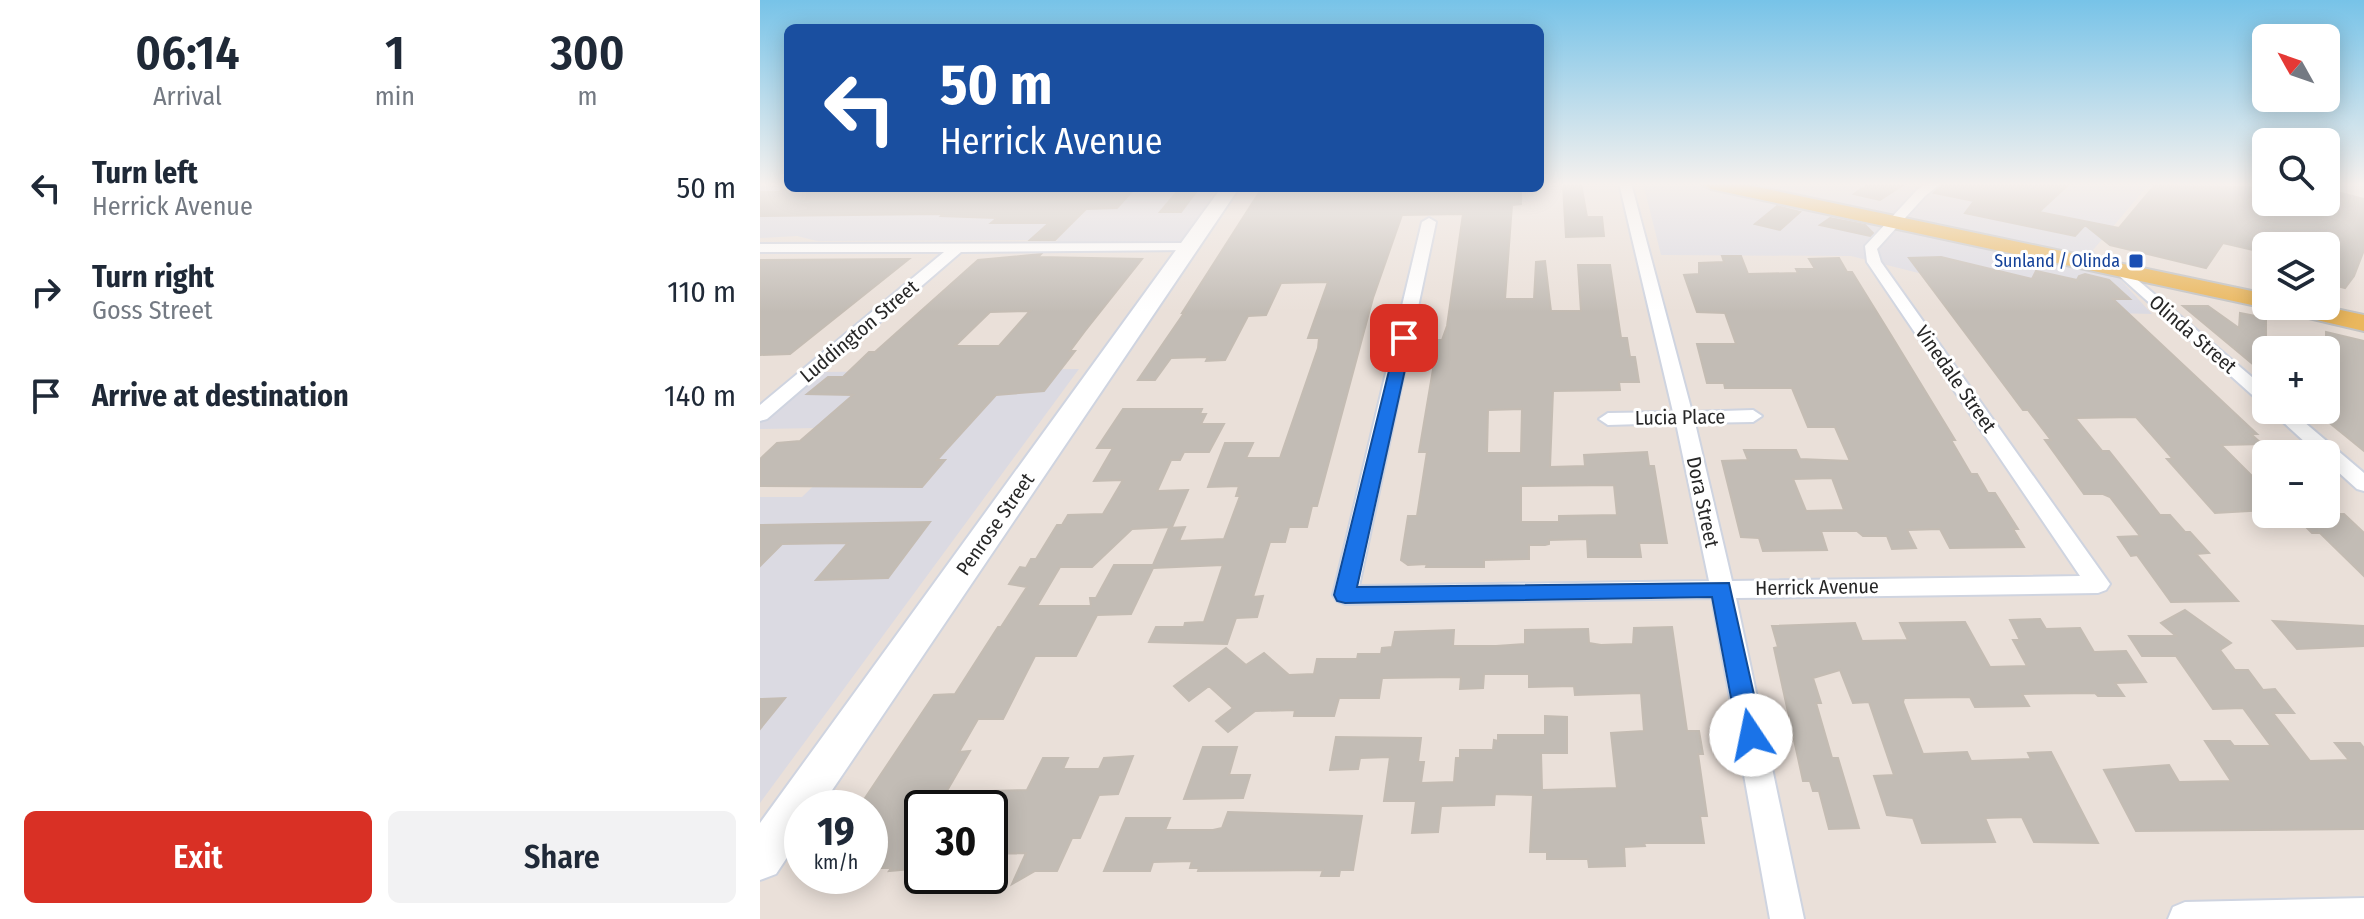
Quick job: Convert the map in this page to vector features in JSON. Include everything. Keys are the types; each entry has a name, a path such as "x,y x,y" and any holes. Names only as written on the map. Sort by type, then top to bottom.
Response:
{"main road":[{"name":"Penrose Street","path":"760,859 1204,226"},
{"path":"1924,226 2252,298"},
{"path":"2340,318 2364,323"}],"street":[{"name":"Herrick Avenue","path":"1428,226 1345,595 2098,584"},
{"name":"Dora Street","path":"1635,226 1684,417 1722,589 1787,919"},
{"name":"Vinedale Street","path":"1892,226 1870,249 1874,262 2098,584"},
{"name":"Luddington Street","path":"760,415 958,247"},
{"path":"760,248 1190,247"},
{"name":"Olinda Street","path":"2120,269 2252,386"},
{"name":"Lucia Place","path":"1608,419 1753,416"},
{"path":"2295,424 2364,484"},
{"path":"2185,919 2364,914"}],"shaded area":[{"path":"760,226 1195,226 1188,238 1178,244 1053,245 1058,240 817,241 797,236 760,238"},
{"path":"1654,226 2114,226 2093,250 2152,314 2074,312 1851,256 1661,255"},
{"path":"1079,369 760,803 760,497 802,497 874,427 760,429 760,423 823,372"}],"building":[{"path":"1046,226 1069,226 1055,240 1030,240"},
{"path":"1238,226 1398,226 1373,298 1317,506 1312,506 1307,527 1289,527 1285,542 1270,542 1253,597 1263,596 1257,617 1236,618 1227,644 1149,642 1156,627 1184,627 1185,623 1204,622 1223,565 1153,568 1131,614 1097,615 1076,656 1035,656 1003,719 978,719 959,752 970,751 947,790 904,790 904,870 889,871 888,790 870,790 934,695 955,694 998,627 1001,627 1027,587 1009,584 1020,567 1026,568 1031,559 1036,559 1057,525 1062,525 1068,515 1103,514 1123,480 1094,481 1113,448 1097,448 1123,409 1202,409 1200,414 1206,414 1201,424 1224,424 1209,452 1184,452 1180,460 1171,460 1157,491 1188,490 1172,527 1132,529 1092,567 1060,567 1037,606 1091,606 1090,598 1096,598 1114,565 1153,565 1169,528 1185,527 1179,541 1224,539 1240,496 1236,496 1239,486 1208,487 1225,443 1253,443 1246,458 1280,458 1318,348 1319,338 1308,338 1328,282 1281,283 1266,315 1248,316 1225,360 1171,358 1155,380 1138,380"},
{"path":"1461,226 1510,226 1505,299 1534,299 1536,262 1545,261 1551,311 1581,311 1578,265 1610,265 1621,338 1627,338 1630,357 1635,357 1639,382 1619,382 1620,390 1553,391 1550,467 1585,466 1584,455 1647,452 1649,466 1654,466 1667,543 1639,543 1641,557 1588,557 1587,539 1549,540 1549,544 1545,545 1529,545 1529,559 1484,560 1484,567 1426,567 1427,564 1408,565 1401,560 1408,516 1417,516 1427,452 1419,452 1438,340 1442,340 1447,326","holes":["1522,409 1521,453 1487,453 1488,410","1614,485 1617,515 1559,516 1559,522 1521,522 1521,486"]},
{"path":"1565,226 1603,226 1604,236 1566,237"},
{"path":"1763,226 1785,226 1780,230"},
{"path":"1824,226 1866,226 1873,233 1870,236"},
{"path":"2027,226 2084,226 2075,236"},
{"path":"2086,226 2364,226 2364,250 2354,276 2345,288 2340,287 2340,232 2252,232 2252,250 2223,243 2206,268 2110,245"},
{"path":"1041,254 1038,257 1142,259 1070,351 1075,351 1044,391 996,395 937,460 945,460 922,487 760,486 760,459 777,443 800,441 853,395 807,394 828,377 843,377 869,352 875,352 978,260","holes":["1030,311 999,346 955,346 990,312"]},
{"path":"1722,256 1741,256 1748,274 1798,273 1796,269 1815,269 1809,259 1839,258 1847,272 1852,272 1891,335 1955,440 1951,440 1971,474 1977,474 1988,493 1995,493 2018,529 2013,529 2024,547 1950,548 1940,529 1907,530 1916,548 1892,549 1887,536 1863,536 1857,531 1821,531 1827,550 1763,551 1759,538 1741,537 1722,461 1748,460 1744,450 1796,450 1800,459 1850,461 1835,427 1808,427 1792,388 1725,388 1724,383 1707,383 1697,344 1736,344 1725,313 1697,312 1684,275 1699,274 1699,263 1724,262","holes":["1832,478 1844,510 1806,511 1793,479"]},
{"path":"1941,257 2032,279 2036,271 2077,280 2085,274 2109,280 2130,299 2113,299 2257,434 2251,434 2258,440 2252,440 2252,444 2221,445 2252,476 2252,511 2215,513 2167,459 2173,459 2136,417 2075,418 2102,451 2109,451 2160,515 2170,515 2209,553 2196,554 2238,601 2171,602 2137,555 2131,556 2118,537 2140,536 2110,497 2084,494 2045,440 2051,440 2028,410 2023,410 1909,258"},
{"path":"909,259 790,354 760,355 760,260"},
{"path":"2183,306 2208,306 2239,328 2240,313 2252,315 2252,320 2266,320 2266,336 2252,336 2252,363"},
{"path":"2326,332 2364,341 2364,451 2331,424 2340,424 2340,336 2326,336"},
{"path":"2340,514 2344,514 2364,533 2364,576 2320,533 2312,533 2307,528 2340,528"},
{"path":"930,522 888,578 816,580 848,543 782,544 760,566 760,525"},
{"path":"2185,610 2231,643 2220,650 2235,670 2248,670 2263,690 2275,689 2294,713 2273,713 2310,761 2349,760 2335,743 2360,743 2364,748 2364,829 2136,831 2104,770 2169,765 2179,782 2231,781 2205,741 2230,741 2234,746 2271,746 2243,708 2213,709 2176,656 2142,656 2129,636 2176,636 2161,623"},
{"path":"2040,619 2046,629 2080,628 2094,652 2126,651 2146,682 2115,683 2124,696 2098,696 2095,693 2022,694 2029,706 1975,707 1970,697 1904,698 1903,702 1923,754 1967,752 1971,761 2031,759 2028,753 2051,752 2098,843 2034,842 2022,817 1985,818 1995,842 1922,843 1913,818 1887,815 1874,776 1894,775 1869,702 1853,703 1840,670 1813,678 1821,703 1816,703 1832,758 1838,758 1859,828 1829,829 1819,791 1813,791 1810,781 1803,781 1772,626 1855,623 1862,641 1908,640 1900,623 1965,622 1990,667 2027,666 2013,640 2020,640 2010,620"},
{"path":"2273,621 2364,626 2364,646 2297,649"},
{"path":"1672,627 1687,731 1699,731 1703,754 1698,754 1707,816 1700,816 1704,843 1644,843 1645,846 1624,847 1625,866 1589,867 1588,859 1547,859 1547,852 1530,852 1533,795 1495,794 1494,805 1441,806 1438,832 1412,833 1416,801 1384,801 1390,757 1360,758 1358,769 1330,770 1336,737 1421,738 1418,762 1424,762 1421,783 1454,782 1456,758 1460,758 1460,750 1493,750 1498,735 1545,735 1545,716 1567,717 1567,753 1541,753 1542,790 1617,788 1611,733 1644,731 1641,693 1575,695 1574,686 1529,687 1529,674 1484,674 1483,688 1460,689 1461,677 1382,678 1379,698 1339,698 1334,716 1294,716 1295,710 1255,711 1228,732 1216,721 1233,708 1209,686 1189,701 1174,686 1226,648 1246,665 1264,653 1289,675 1314,674 1317,659 1357,659 1358,654 1381,654 1382,648 1392,647 1395,632 1454,630 1453,646 1496,646 1525,644 1525,630 1588,629 1589,643 1601,645 1633,644 1634,628"},
{"path":"785,698 760,729 760,699"},
{"path":"1203,747 1237,747 1229,775 1250,775 1243,798 1184,799"},
{"path":"1133,756 1118,794 1099,795 1080,838 1072,838 1057,871 1035,871 1012,884 1026,853 1008,854 1008,791 1027,790 1043,758 1068,758 1063,769 1099,769 1104,758"},
{"path":"1228,812 1362,816 1353,870 1340,870 1339,876 1321,876 1323,870 1198,871 1199,868 1190,868 1192,861 1153,862 1150,871 1104,871 1126,818 1170,818 1165,830 1213,830 1222,828"}],"place":[{"name":"Sunland / Olinda","path":"2136,261"}],"route":[{"path":"1404,338 1345,595 1722,589 1751,735"}]}
